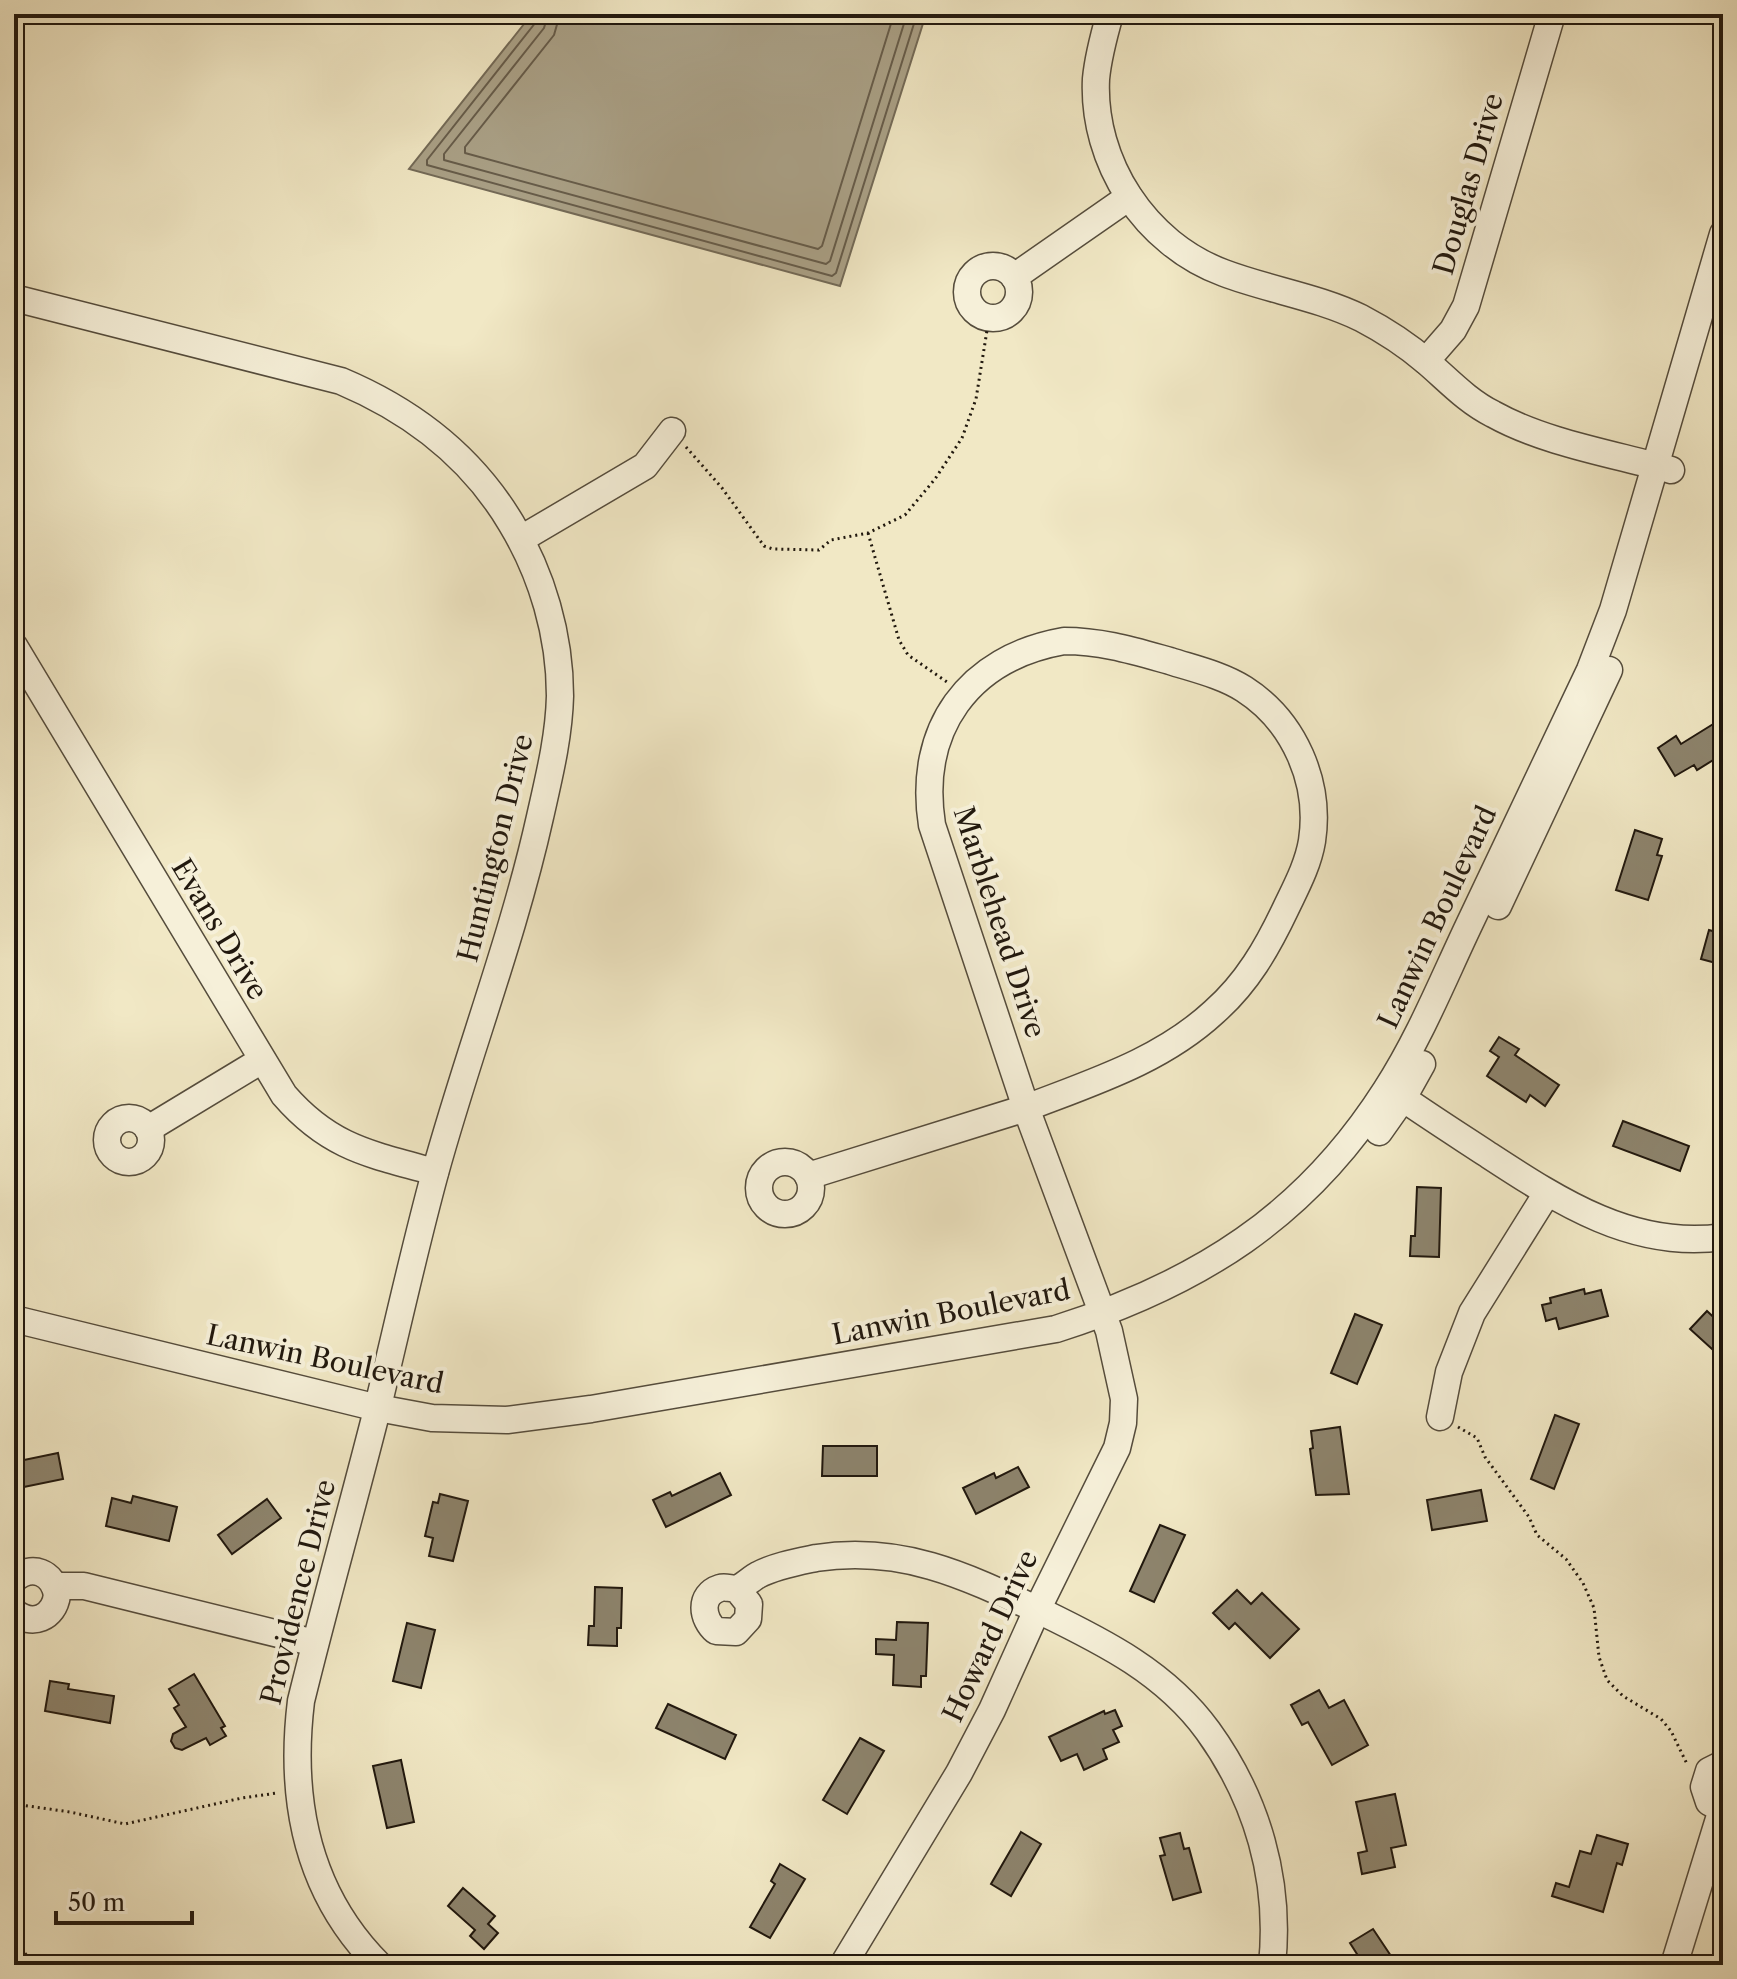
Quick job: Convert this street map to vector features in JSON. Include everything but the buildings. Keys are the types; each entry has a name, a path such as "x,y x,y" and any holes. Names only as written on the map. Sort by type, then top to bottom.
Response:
{"street":[{"path":"1110,14 1096,79 1097,110 1103,140 1129,197 1147,221 1169,242 1223,273 1352,314 1399,340 1462,394 1519,427 1664,468"},
{"name":"Douglas Drive","path":"1426,361 1453,330 1466,306 1552,14"},
{"path":"1014,277 1129,197"},
{"name":"Lanwin Boulevard","path":"14,1337 376,1415 507,1420 1106,1323 1150,1314 1218,1278 1267,1245 1350,1167 1395,1093 1425,1059 1588,718 1614,656 1639,586 1664,468 1723,234"},
{"path":"991,266 1008,271 1014,277 1019,292 1012,310 999,318 980,315 969,303 967,287 982,269 991,266"},
{"name":"Lanwin Boulevard","path":"1664,468 1723,288"},
{"name":"Huntington Drive","path":"14,298 341,381 373,395 419,423 471,468 500,504 538,576 550,614 557,655 560,695 557,736 527,877 435,1172 376,1415"},
{"path":"521,539 645,466 672,431"},
{"name":"Marblehead Drive","path":"1026,1108 1160,1053 1216,1011 1245,980 1266,950 1305,868 1312,842 1314,816 1306,767 1295,742 1278,719 1244,689 1221,677 1093,641 1064,641 1021,652 990,669 963,693 945,721 929,771 928,800 932,825 1026,1108 1106,1323"},
{"name":"Evans Drive","path":"14,646 284,1095 319,1130 341,1143 435,1172"},
{"path":"148,1129 262,1060"},
{"path":"1395,1093 1579,1211 1644,1233 1679,1238 1723,1237"},
{"path":"808,1176 1026,1108"},
{"path":"1440,1417 1449,1372 1472,1313 1547,1193"},
{"name":"Lanwin Boulevard","path":"14,1319 376,1415"},
{"name":"Howard Drive","path":"843,1965 959,1773 1117,1448 1123,1423 1124,1399 1106,1323"},
{"name":"Providence Drive","path":"376,1415 315,1643 296,1738 298,1791 309,1847 325,1887 346,1924 379,1965"},
{"path":"737,1589 765,1571 798,1561 832,1556 900,1557 933,1564 965,1576 1111,1647 1150,1672 1205,1728 1228,1760 1244,1790 1268,1865 1273,1904 1272,1965"},
{"path":"14,1579 22,1572 41,1572 56,1586 56,1604 42,1618 29,1620 14,1612"},
{"path":"56,1586 84,1586 315,1643"},
{"path":"1674,1965 1722,1809 1709,1802 1705,1795 1714,1771"}],"path":[{"path":"672,431 722,488 764,546 819,550 831,540 868,533 905,515 935,479 962,438 976,399 989,318"},
{"path":"868,533 899,640 908,655 963,693"},
{"path":"1440,1417 1477,1438 1494,1471 1529,1517 1537,1535 1566,1559 1583,1583 1594,1608 1599,1657 1607,1680 1623,1696 1661,1719 1692,1770 1714,1771"},
{"path":"14,1804 125,1824 242,1798 298,1791"},
{"path":"14,1939 34,1965"}],"water":[{"path":"532,14 926,14 840,286 409,169"}]}
